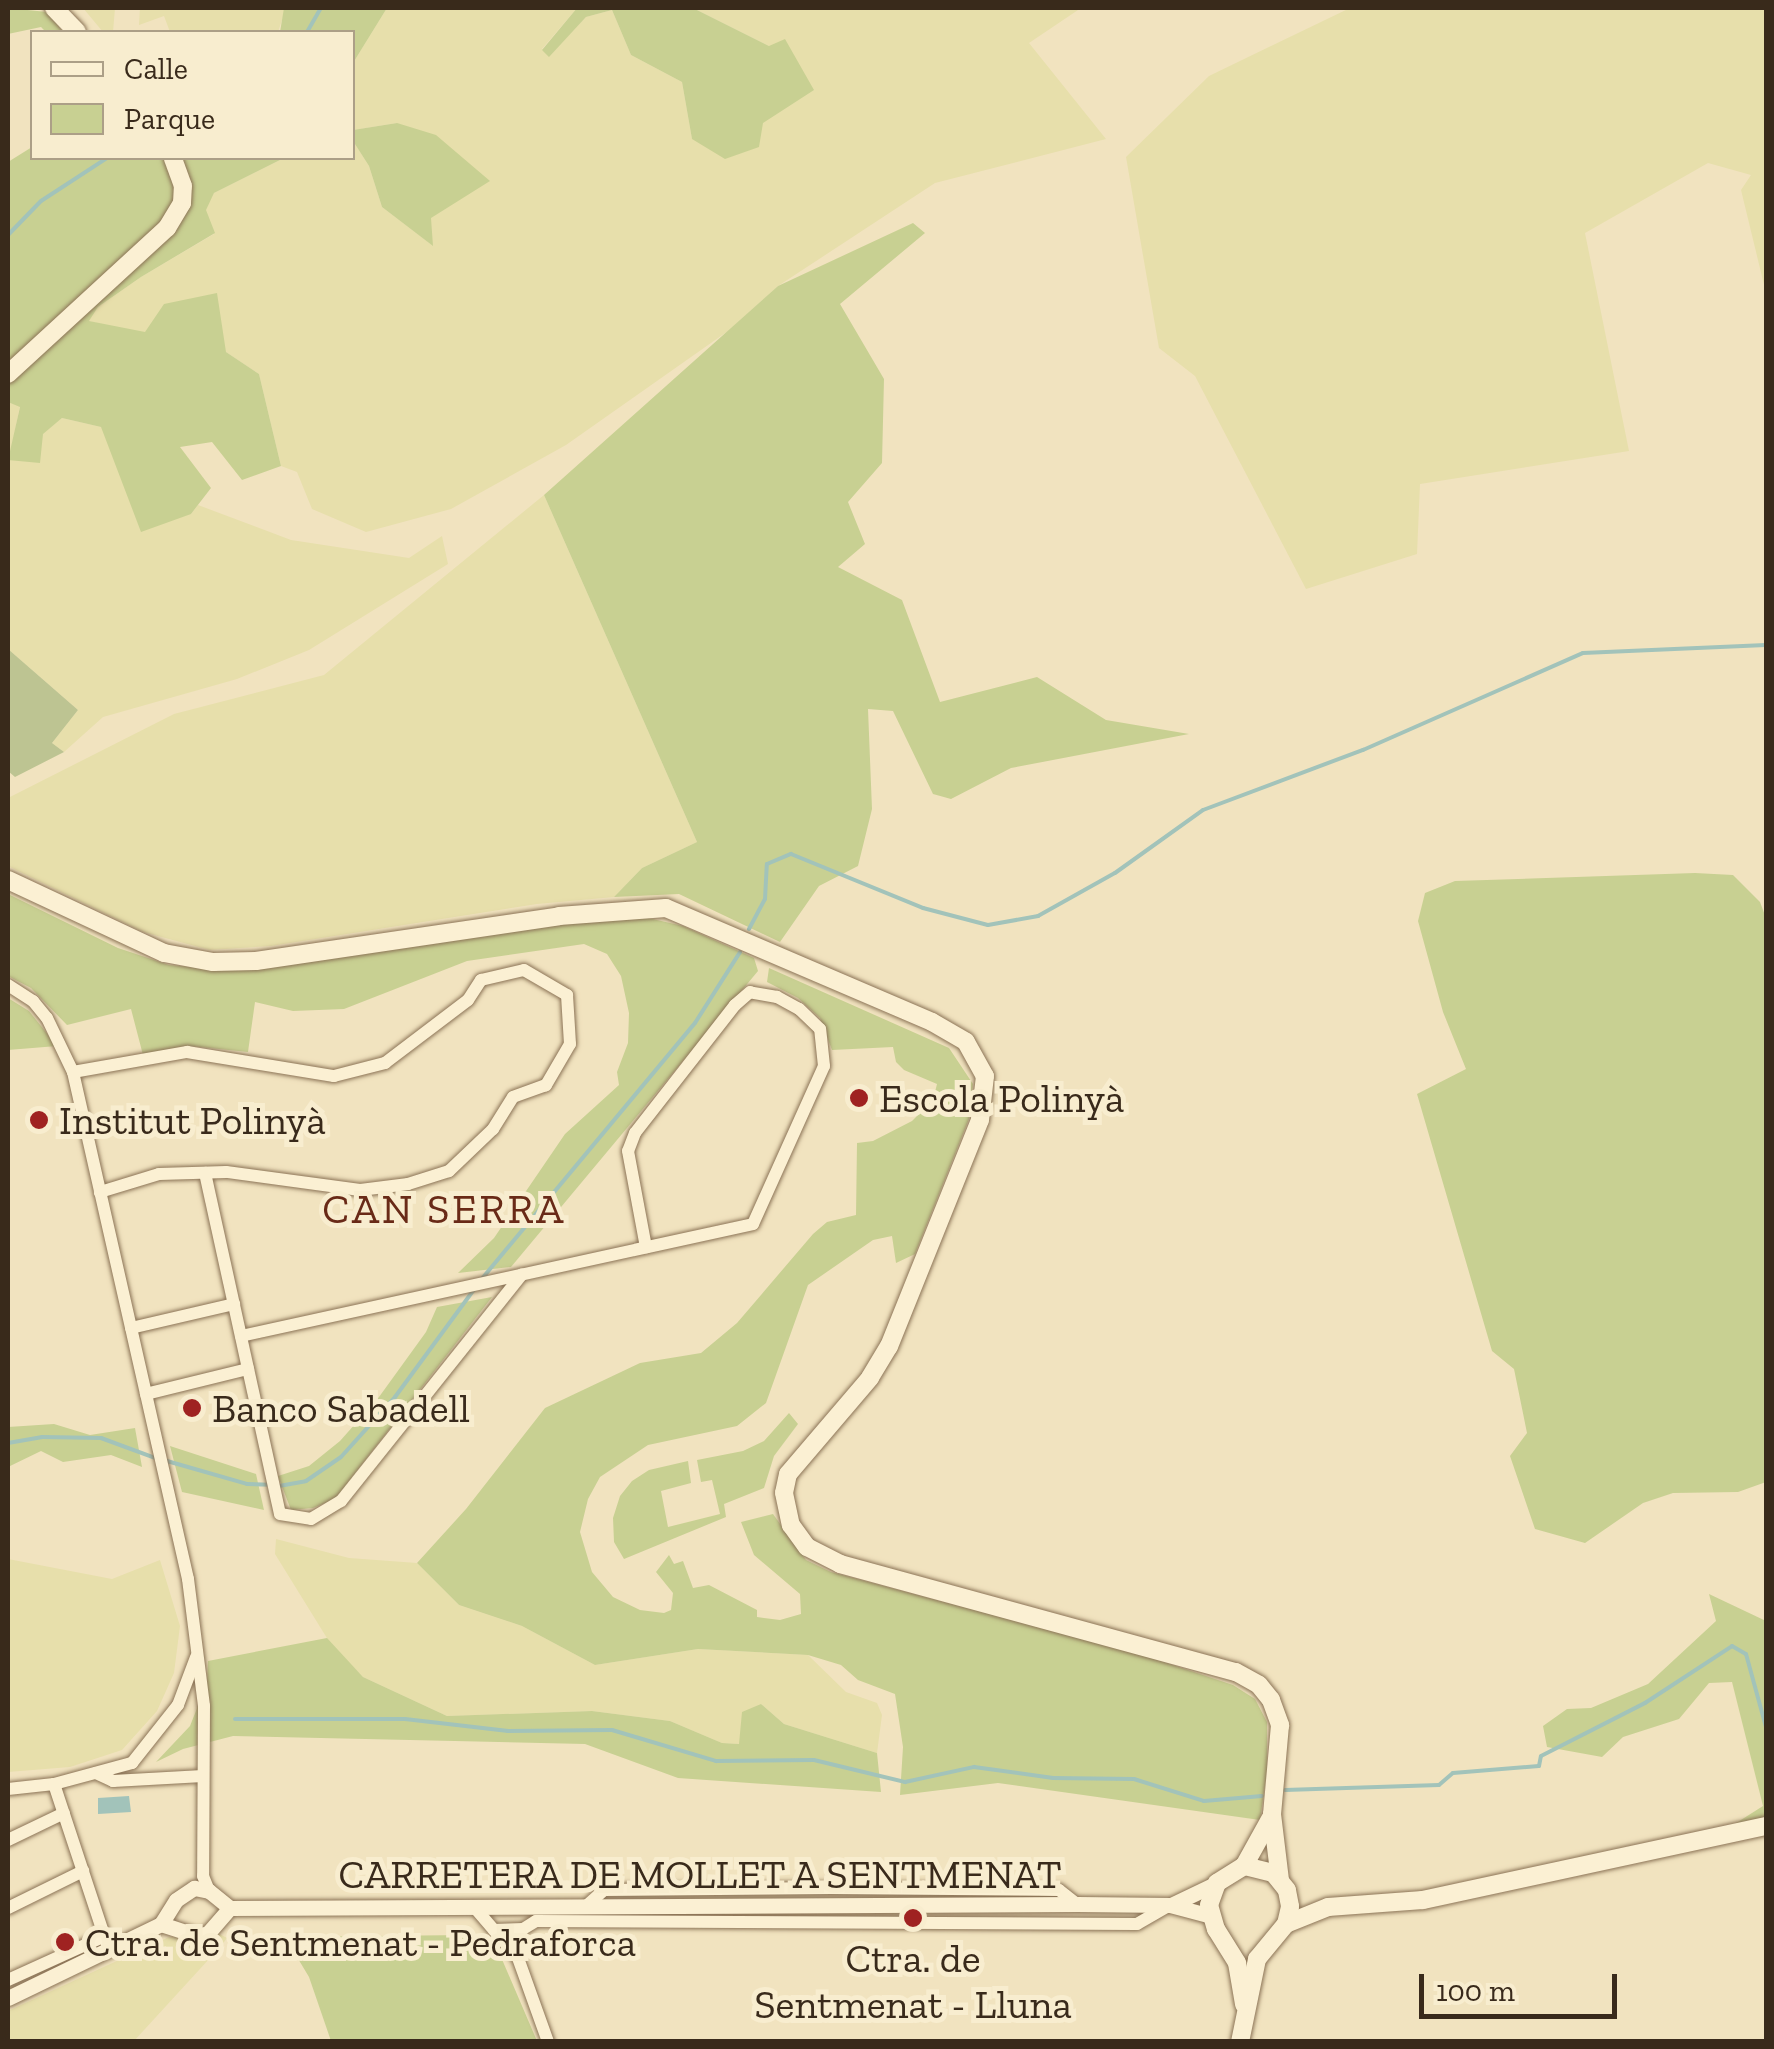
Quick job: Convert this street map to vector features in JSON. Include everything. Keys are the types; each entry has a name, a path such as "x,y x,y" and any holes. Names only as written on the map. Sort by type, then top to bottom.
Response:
{"main road":[{"path":"54,8 75,30"},
{"path":"8,374 167,228 182,202 183,186 174,160"},
{"path":"8,880 164,953 212,962 256,961 559,916 666,908 958,1036 983,1065 987,1089 980,1120 889,1346 870,1378 788,1474 784,1493 791,1525 808,1546 840,1564 1248,1678 1272,1700 1278,1715 1280,1760 1272,1814 1286,1924"},
{"path":"1244,2004 1237,1963 1210,1916 1217,1882 1244,1866 1272,1814"},
{"path":"1240,2042 1244,2004 1258,1959 1286,1924 1328,1907 1423,1900 1766,1826"},
{"path":"1244,1866 1265,1870 1284,1885 1328,1907"},
{"path":"1227,1940 1252,1947 1268,1942"}],"street":[{"path":"73,1072 188,1052 334,1076 386,1063 468,1000 481,980 524,970 567,995 570,1044 546,1085 513,1098 492,1129 450,1171 408,1184 360,1190 205,1173 159,1174 100,1192"},
{"path":"8,985 33,1001 48,1018 73,1072 188,1579 204,1706 202,1776 213,1897 176,1900 173,1910 160,1924 8,1980"},
{"path":"241,1336 754,1224 824,1066 820,1029 798,1008 777,996 750,992 736,1004 636,1133 628,1151 646,1247"},
{"path":"205,1173 280,1514 311,1519 342,1500 522,1274"},
{"path":"131,1328 234,1304"},
{"path":"146,1394 248,1369"},
{"path":"8,1789 54,1784 132,1763 178,1706 198,1651"},
{"path":"96,1773 112,1781 202,1776"},
{"path":"54,1784 107,1943"},
{"path":"8,1840 64,1813"},
{"path":"8,1908 83,1871"},
{"path":"494,1930 523,1929 536,1921 1136,1924 1217,1882"},
{"name":"CARRETERA DE MOLLET A SENTMENAT","path":"160,1924 198,1936 208,1933 213,1897 475,1908 1170,1905"},
{"path":"1170,1905 1210,1916"},
{"path":"475,1908 518,1958 548,2042"},
{"path":"518,1958 527,1908"},
{"path":"173,1910 178,1927"},
{"path":"8,1998 107,1943"}],"shaded area":[{"path":"83,8 115,8 113,30 101,30"},
{"path":"140,8 284,8 279,30 169,30 164,16 139,25"},
{"path":"387,8 577,8 542,49 549,56 586,17 612,10 631,55 682,82 692,139 769,46 693,8 1081,8 1029,43 1106,139 935,183 778,286 728,331 566,445 451,509 366,532 312,509 297,472 281,466 259,374 226,352 88,321 98,307 141,277 214,234 205,210 214,193 280,160 355,160 355,144 369,166 382,207 432,245 397,123 355,130 355,60"},
{"path":"1350,8 1766,8 1766,293 1741,190 1751,175 1708,163 1585,233 1629,451 1420,484 1417,554 1306,589 1195,376 1159,348 1126,157 1209,76"},
{"path":"8,402 20,406 9,460 62,418 101,427 191,514 198,505 291,540 409,558 442,536 448,564 309,650 237,679 103,717 64,752 52,743 78,710 8,649"},
{"path":"544,495 697,842 642,868 614,897 537,904 271,946 210,950 143,932 8,866 8,798 174,714 324,675"},
{"path":"276,1539 349,1558 417,1563 459,1605 522,1626 595,1665 698,1649 808,1655 846,1692 877,1703 882,1715 877,1753 784,1724 761,1704 739,1744 722,1743 670,1721 592,1711 447,1716 363,1677 330,1643 275,1554"},
{"path":"8,1559 112,1579 160,1560 180,1626 174,1673 157,1711 122,1750 70,1767 8,1772"},
{"path":"216,1932 227,1938 134,2041 8,2041 8,2011 169,1937"}],"green space":[{"path":"8,8 47,12 61,30 41,27 8,34"},
{"path":"284,8 387,8 355,60 355,30 280,30"},
{"path":"577,8 693,8 769,46 785,39 814,90 763,123 759,147 725,159 692,139 682,82 631,55 612,10 586,17 549,57 542,50"},
{"path":"397,123 436,135 490,181 431,218 433,246 382,207 369,166 355,144 355,130"},
{"path":"30,148 30,160 280,160 214,193 206,210 215,233 98,307 89,321 145,332 164,304 217,293 226,352 259,374 281,466 242,480 212,442 180,447 211,488 191,514 141,532 101,427 62,418 43,434 40,463 8,460 20,407 8,402 8,162"},
{"path":"913,223 925,233 840,304 884,379 882,463 848,502 865,544 838,567 902,600 940,702 1037,677 1106,720 1189,734 1011,768 951,799 933,794 893,711 868,709 872,809 858,866 819,886 780,942 679,894 614,897 642,868 697,842 544,495 778,286"},
{"path":"8,649 78,710 52,743 64,752 15,777 8,771"},
{"path":"1733,875 1760,902 1766,918 1766,1482 1738,1492 1673,1493 1643,1503 1585,1543 1535,1529 1510,1456 1527,1433 1514,1369 1492,1351 1417,1094 1466,1069 1443,1012 1418,921 1425,893 1455,881"},
{"path":"8,894 118,948 169,965 215,969 591,919 644,917 683,926 754,958 758,971 511,1267 458,1273 494,1238 565,1134 619,1085 617,1072 628,1043 629,1013 621,976 607,954 584,944 467,961 344,1009 293,1011 255,1002 248,1052 190,1046 143,1055 131,1009 67,1025 31,988 8,976"},
{"path":"769,968 949,1048 973,1084 969,1119 915,1254 896,1263 892,1236 873,1240 808,1285 766,1403 737,1426 648,1445 600,1477 588,1499 580,1532 592,1572 613,1597 640,1610 664,1613 671,1610 673,1593 656,1572 669,1555 674,1564 683,1561 693,1588 709,1585 757,1610 757,1617 780,1620 801,1614 800,1594 754,1555 741,1522 773,1514 806,1560 831,1572 1143,1655 1233,1685 1255,1699 1267,1722 1267,1771 1260,1820 998,1783 900,1795 903,1747 895,1694 858,1680 841,1665 808,1655 698,1649 595,1665 522,1626 459,1605 417,1563 466,1509 545,1408 640,1363 701,1353 737,1323 813,1234 827,1222 856,1215 857,1143 873,1141 912,1121 933,1100 937,1084 904,1070 896,1062 893,1047 832,1050 820,1018 798,998 767,982"},
{"path":"8,998 29,1011 57,1046 8,1050"},
{"path":"492,1297 335,1499 313,1508 291,1510 278,1476 309,1466 340,1441 379,1397 426,1332 437,1307"},
{"path":"789,1413 798,1424 774,1456 764,1488 724,1504 726,1517 624,1559 614,1542 613,1518 620,1496 632,1481 649,1470 688,1461 691,1483 661,1491 668,1527 720,1514 712,1480 701,1482 697,1460 743,1451 764,1441"},
{"path":"54,1424 90,1435 135,1428 142,1467 111,1455 63,1462 41,1451 8,1467 8,1427"},
{"path":"170,1446 256,1474 264,1510 182,1492"},
{"path":"1709,1594 1766,1621 1766,1817 1733,1825 1763,1806 1732,1682 1709,1683 1679,1719 1623,1737 1602,1757 1547,1747 1543,1726 1567,1709 1591,1708 1648,1684 1716,1621"},
{"path":"327,1638 363,1677 447,1716 592,1711 670,1721 722,1743 739,1744 742,1712 761,1704 784,1724 877,1753 881,1792 678,1778 585,1744 233,1736 183,1749 156,1762 190,1726 207,1683 208,1661"},
{"path":"466,1935 501,1957 537,2041 331,2041 309,1977 285,1937"}],"water":[{"path":"129,1796 131,1812 98,1814 98,1798"}],"waterway":[{"path":"308,30 321,8"},
{"path":"8,235 41,201 104,160"},
{"path":"749,929 765,899 767,864 791,854 923,908 988,925 1038,916 1115,873 1203,810 1363,750 1583,653 1766,645"},
{"path":"480,1281 695,1023 740,952"},
{"path":"279,1486 306,1481 341,1457 395,1397 475,1288"},
{"path":"8,1443 42,1437 101,1438 158,1459"},
{"path":"167,1461 247,1484 270,1485"},
{"path":"1285,1790 1439,1785 1453,1773 1539,1766 1541,1756 1645,1703 1732,1646 1746,1654 1766,1727"},
{"path":"235,1719 405,1719 508,1731 612,1730 716,1761 814,1760 905,1782 974,1767 1053,1778 1134,1779 1204,1801 1262,1796"}],"place":[{"name":"Escola Polinyà","path":"859,1098"},
{"name":"Institut Polinyà","path":"39,1120"},
{"name":"Banco Sabadell","path":"192,1408"},
{"name":"Ctra. de Sentmenat - Lluna","path":"913,1918"},
{"name":"Ctra. de Sentmenat - Pedraforca","path":"65,1942"}],"district":[{"name":"CAN SERRA","path":"444,1209"}]}
